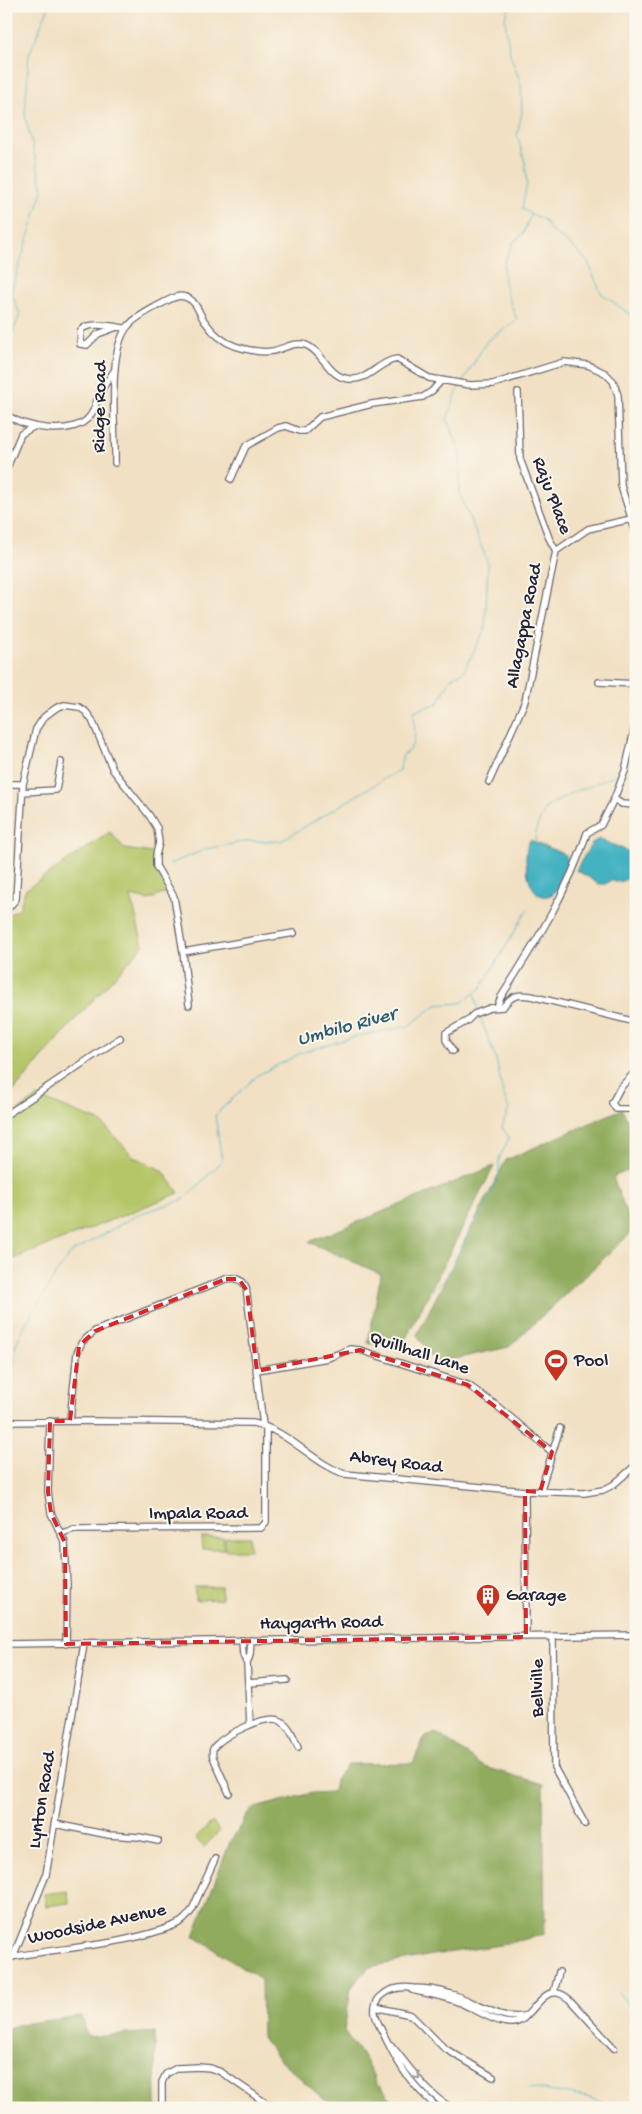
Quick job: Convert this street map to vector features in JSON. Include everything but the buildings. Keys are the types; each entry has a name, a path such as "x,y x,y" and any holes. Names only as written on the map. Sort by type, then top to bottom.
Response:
{"street":[{"path":"117,327 98,334 86,346 80,344 83,327 128,326 168,301 183,296 194,303 204,322 214,333 232,345 267,352 304,344 312,348 333,372 350,380 370,374 388,361 400,359 423,375 441,381 470,385 493,384 564,362 588,365 605,373 614,384 618,395 621,486 636,533"},
{"name":"Ridge Road","path":"115,463 114,371 118,348 128,326"},
{"path":"6,414 18,422 34,427 68,427 84,422 91,415 100,393 114,371"},
{"path":"231,479 246,446 278,428 286,426 299,431 306,430 315,420 322,416 360,406 425,396 441,381"},
{"name":"Raju Place","path":"518,392 520,459 549,538 556,550"},
{"path":"6,470 21,434 34,427"},
{"name":"Allagappa Road","path":"489,782 525,701 556,550 585,530 631,519"},
{"path":"599,682 636,683 636,690"},
{"path":"6,911 16,899 22,792 36,729 44,717 56,708 64,705 79,707 86,712 114,770 149,814 157,828 159,843 156,866 173,893 183,952 188,1005"},
{"path":"497,1007 501,997 545,928 580,856 587,832 601,823 614,799 625,771 636,721"},
{"path":"22,792 52,792 57,790 61,762"},
{"path":"6,784 23,784"},
{"path":"614,799 631,805"},
{"path":"183,952 294,933"},
{"path":"453,1052 446,1040 446,1033 449,1030 467,1021 474,1014 503,1007 514,995 523,995 636,1022"},
{"path":"6,1115 120,1038"},
{"path":"636,1071 620,1088 612,1103 616,1109 636,1109"},
{"name":"Impala Road","path":"62,1533 74,1529 261,1528 266,1522 264,1426 246,1287 239,1279 226,1279 95,1331 82,1342 77,1353 70,1421"},
{"name":"Quillhall Lane","path":"257,1370 320,1360 350,1349 360,1350 468,1385 487,1398 552,1452"},
{"path":"50,1421 49,1499 54,1520 62,1533 65,1543 67,1586 66,1644"},
{"name":"Abrey Road","path":"9,1422 253,1423 264,1426 327,1465 349,1475 525,1491 584,1493 603,1490 619,1482 636,1465"},
{"path":"540,1492 560,1428"},
{"path":"525,1491 526,1637"},
{"name":"Haygarth Road","path":"6,1644 636,1635"},
{"name":"Bellville","path":"553,1636 556,1771 585,1824"},
{"path":"242,1640 243,1655 247,1664 250,1724"},
{"path":"247,1664 250,1656 251,1640"},
{"name":"Lynton Road","path":"10,1957 46,1875 84,1644"},
{"path":"248,1683 287,1680"},
{"path":"229,1793 213,1757 212,1751 215,1746 250,1724 270,1719 281,1721 291,1733 298,1747"},
{"path":"55,1824 109,1835 146,1838 158,1841"},
{"name":"Woodside Avenue","path":"10,1957 120,1940 177,1924 188,1916 192,1910 216,1859"},
{"path":"554,1992 559,1972"},
{"path":"438,2108 406,2077 376,2022 375,2007 378,2000 384,1994 398,1989 449,1999 509,2022 519,2022 543,1998 554,1992 560,1993 569,1998 614,2048"},
{"path":"375,2007 411,2015 444,2048 493,2077"},
{"path":"387,2040 418,2078 444,2103 452,2108"},
{"path":"162,2108 164,2078 169,2071 179,2068 206,2067 214,2069 273,2108"}],"highlighted area":[{"path":"226,1279 239,1279 247,1291 257,1371 360,1350 468,1385 552,1452 540,1492 525,1491 526,1637 66,1644 65,1543 51,1513 48,1492 50,1421 70,1421 79,1346 95,1331"}],"green space":[{"path":"110,832 125,849 152,853 155,869 168,892 148,900 131,896 143,946 72,1023 6,1100 6,916 19,909 25,890"},
{"path":"38,1097 101,1122 133,1156 163,1171 179,1193 6,1262 6,1106 13,1114"},
{"path":"622,1109 636,1140 636,1167 613,1177 633,1231 509,1347 436,1363 417,1335 506,1160"},
{"path":"494,1166 401,1348 368,1343 381,1274 309,1242"},
{"path":"201,1537 224,1537 224,1549 202,1549"},
{"path":"225,1537 250,1537 250,1550 225,1550"},
{"path":"195,1587 221,1587 222,1599 195,1600"},
{"path":"437,1733 484,1767 543,1784 545,1934 500,1945 369,1967 351,1988 344,2031 366,2061 376,2083 401,2108 339,2108 322,2098 277,2057 262,2037 261,1979 194,1936 230,1842 251,1809 312,1793 333,1792 335,1780 348,1764 413,1763 424,1738"},
{"path":"212,1822 220,1831 204,1847 195,1838"},
{"path":"68,1891 69,1903 46,1906 44,1894"},
{"path":"81,2016 87,2037 155,2032 156,2108 6,2108 6,2029 20,2024"}],"water":[{"path":"599,839 630,852 636,857 636,871 629,878 618,882 612,880 605,884 598,884 576,870 592,843"},
{"path":"530,840 566,855 569,865 561,884 554,893 545,896 538,894 533,887 529,878 526,857"}],"waterway":[{"path":"6,334 12,333 20,315 11,292 43,190 25,115 29,55 49,6"},
{"name":"Umbilo River","path":"510,6 505,18 510,54 521,84 522,112 517,136 525,162 527,183 522,209 544,220 551,231 571,245 588,262 601,293 636,319"},
{"path":"463,381 487,341 517,320 504,280 504,264 513,242 523,234 531,214"},
{"path":"170,864 206,849 248,841 281,841 399,770 403,755 414,741 414,711 438,703 452,677 463,672 485,629 488,563 459,492 461,454 447,419 459,387"},
{"name":"Umbilo River","path":"631,773 636,773"},
{"name":"Umbilo River","path":"535,844 536,829 545,808 573,792 617,774"},
{"name":"Umbilo River","path":"630,848 633,831 631,829"},
{"name":"Umbilo River","path":"6,1389 13,1368 16,1344 26,1323 71,1253 139,1214 185,1199 222,1161 215,1115 258,1075 303,1052 354,1037 409,1026 436,1005 461,1003 481,988 528,909"},
{"path":"475,995 478,1010"},
{"path":"432,1291 447,1276 472,1225 485,1209 499,1175 499,1159 509,1138 502,1127 509,1109 503,1094 496,1059 479,1014"},
{"path":"618,1992 629,2006 636,2010"},
{"path":"529,2088 587,2097 615,2108"}],"place":[{"name":"Pool","path":"556,1382"},
{"name":"Garage","path":"488,1617"}]}
